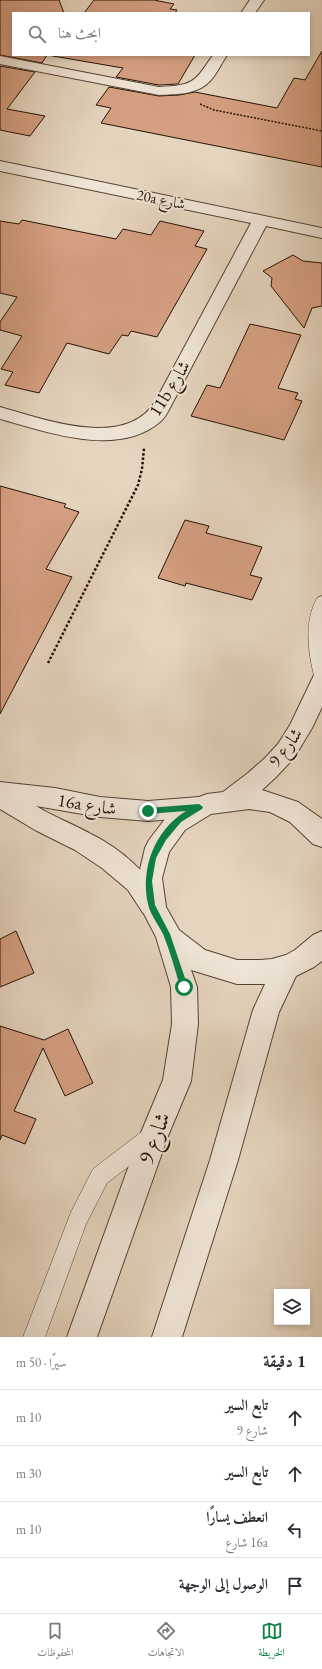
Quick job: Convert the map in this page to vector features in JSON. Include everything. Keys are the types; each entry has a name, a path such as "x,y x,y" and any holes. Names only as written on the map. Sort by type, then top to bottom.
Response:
{"street":[{"path":"249,12 257,0"},
{"path":"0,60 159,91 176,90 192,86 203,80 219,56"},
{"name":"20a شارع","path":"0,166 322,232"},
{"name":"11b شارع","path":"0,413 88,434 125,432 142,426 155,416 163,404 262,220"},
{"name":"شارع 9","path":"232,799 256,782 280,758 303,723 322,681"},
{"name":"16a شارع","path":"0,792 54,798 100,807 148,811 199,807"},
{"name":"16a شارع","path":"0,796 43,823 84,842 111,860 137,882 152,905"},
{"path":"322,836 314,826 290,809 262,800 232,799 199,807 179,820 163,837 153,858 149,881 152,905 167,934 190,956 220,970 253,974 286,968 303,959 322,943"},
{"name":"شارع 9","path":"82,1337 154,1135 177,1081 185,1024 184,987 167,934"},
{"path":"168,1337 224,1160 266,1010 286,968"}],"lane":[{"path":"322,602 316,621 315,634 315,646 322,676"},
{"path":"34,1337 78,1220 100,1176 154,1135"}],"path":[{"path":"176,90 203,106 214,110 322,131"},
{"path":"48,663 138,485 144,453 142,426"}],"building":[{"path":"0,0 59,0 64,12 12,12 12,56 46,56 42,63 0,55"},
{"path":"94,0 154,0 174,4 170,9 177,10 176,12 85,12"},
{"path":"322,51 322,167 101,123 111,108 96,105 109,87 159,96 179,95 195,92 277,108 294,78 305,80"},
{"path":"53,56 194,56 178,84 159,85 116,77 123,68"},
{"path":"0,66 35,72 7,109 45,116 30,136 0,130"},
{"path":"22,220 116,239 123,229 151,235 160,221 204,231 195,246 207,249 157,337 131,331 128,336 122,335 109,354 67,343 39,393 5,385 13,372 1,369 22,336 0,330 0,322 17,297 0,293 0,221 19,224"},
{"path":"293,255 303,261 322,263 322,306 312,308 304,328 271,286 272,278 263,271"},
{"path":"250,324 301,335 278,388 298,393 295,399 302,401 284,440 191,416 207,385 220,388"},
{"path":"0,486 66,504 64,507 79,512 46,569 72,577 0,714"},
{"path":"185,520 209,526 206,533 262,547 250,575 262,578 252,600 186,583 185,586 158,578"},
{"path":"16,931 34,973 0,987 0,939"},
{"path":"0,1026 44,1040 68,1029 93,1083 65,1096 43,1048 14,1111 36,1119 25,1144 2,1135 0,1140"}],"route":[{"path":"148,811 199,807 179,820 163,837 153,858 149,881 152,905 167,934 184,987"}]}
